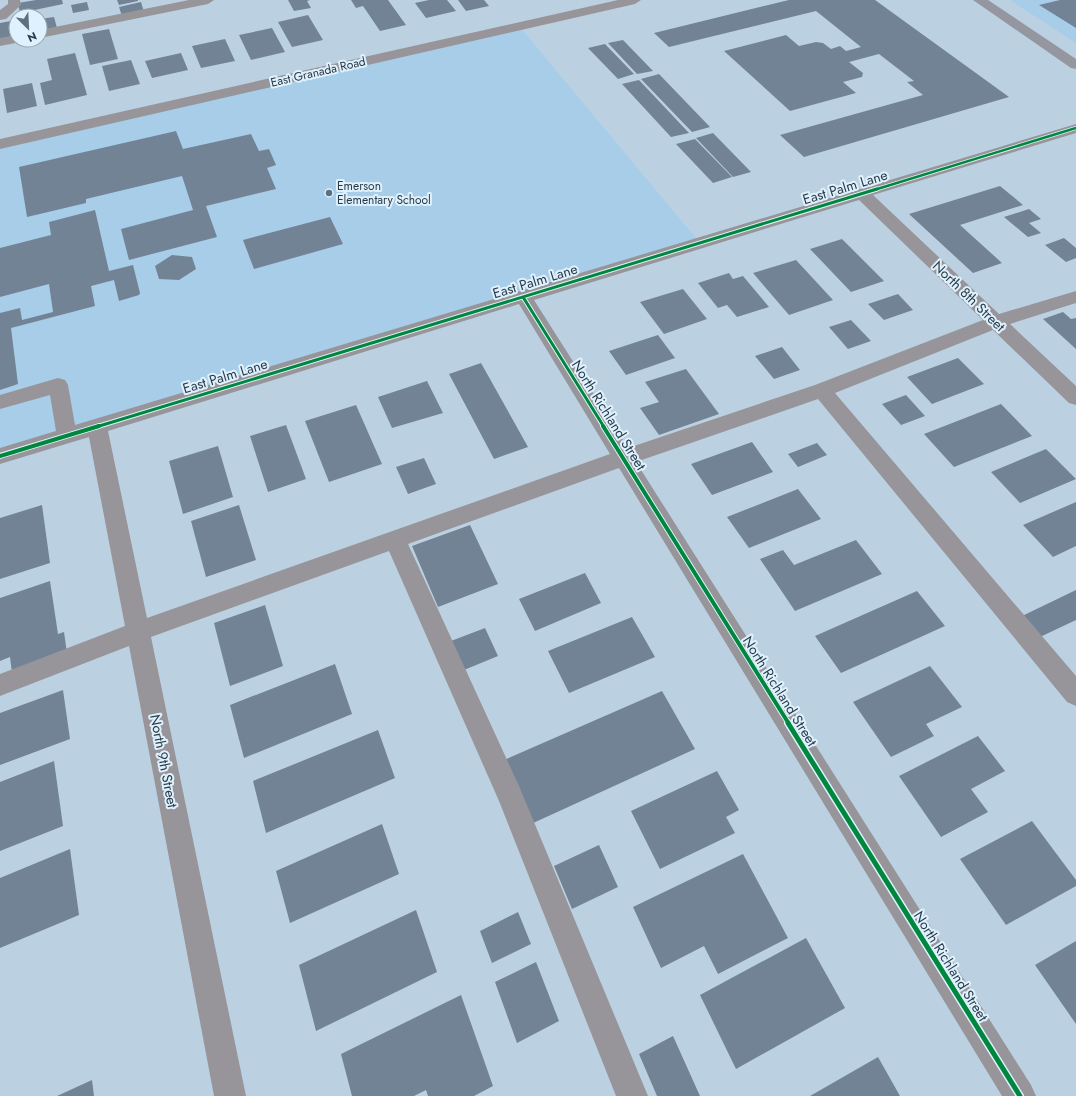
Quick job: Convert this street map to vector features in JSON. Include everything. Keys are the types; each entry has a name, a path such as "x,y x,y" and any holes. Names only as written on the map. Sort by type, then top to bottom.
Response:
{"main road":[{"path":"979,0 1076,65"}],"street":[{"path":"1,16 15,5 14,0"},
{"path":"48,32 208,0"},
{"name":"East Granada Road","path":"0,144 635,0"},
{"name":"East Palm Lane","path":"0,456 1076,128"},
{"name":"North 8th Street","path":"861,194 1076,398"},
{"name":"North Richland Street","path":"522,297 1020,1096"},
{"path":"0,685 139,630 396,540 623,458 822,390 996,322 1076,297"},
{"path":"0,402 58,385 66,436"},
{"path":"822,390 1076,694"},
{"name":"North 9th Street","path":"97,426 139,630 230,1096"},
{"path":"396,540 510,795 632,1096"}],"shaded area":[{"path":"1010,0 1076,0 1076,43"},
{"name":"Emerson Elementary School","path":"519,26 700,243 0,456 0,144"}],"building":[{"path":"36,0 62,0 63,4 44,8 19,8 18,3"},
{"path":"117,0 138,0 138,1 119,5"},
{"path":"288,0 310,0 307,1 311,8 294,11"},
{"path":"351,0 388,0 406,25 380,31 363,6 356,8"},
{"path":"429,0 447,0 456,11 426,18 415,3"},
{"path":"458,0 484,0 489,6 466,11"},
{"path":"789,0 875,0 1009,97 804,157 780,135 923,95 907,82 914,81 879,54 849,62 863,73 862,77 843,82 856,93 790,111 724,51 786,35 799,46 816,42 823,43 831,49 840,46 846,51 861,47 816,11 669,47 654,33"},
{"path":"1060,0 1076,0 1076,28 1039,5"},
{"path":"87,2 89,10 73,13 71,5"},
{"path":"141,2 144,12 122,16 119,7"},
{"path":"308,15 323,40 292,47 278,22"},
{"path":"54,17 57,28 48,30 48,18"},
{"path":"8,22 8,37 0,39 0,23"},
{"path":"272,28 285,52 251,60 239,35"},
{"path":"109,29 118,59 90,65 82,34"},
{"path":"225,39 235,61 201,68 192,46"},
{"path":"623,40 653,71 637,74 608,43"},
{"path":"605,44 634,74 618,79 588,48"},
{"path":"75,53 87,95 45,105 40,83 52,80 47,59"},
{"path":"181,53 188,70 152,78 145,61"},
{"path":"131,60 140,84 109,91 102,66"},
{"path":"659,74 710,127 692,132 641,79"},
{"path":"639,80 689,133 671,137 622,84"},
{"path":"32,83 37,106 7,113 3,89"},
{"path":"176,131 183,149 251,134 259,151 269,149 276,165 267,168 276,189 206,206 217,237 129,260 121,229 193,210 182,176 86,199 86,203 27,217 19,167"},
{"path":"713,133 751,172 733,177 696,138"},
{"path":"695,139 732,177 713,183 676,144"},
{"path":"1000,186 1023,205 960,225 1002,263 973,273 909,214"},
{"path":"1029,209 1041,219 1029,223 1041,233 1028,237 1004,217"},
{"path":"95,210 109,271 133,265 140,293 139,295 119,301 114,280 91,286 95,306 11,328 18,384 0,390 0,313 20,308 22,320 53,312 49,284 0,297 0,248 51,235 49,222"},
{"path":"330,217 343,244 254,269 243,240"},
{"path":"1064,238 1076,248 1076,258 1066,262 1045,245"},
{"path":"842,239 884,281 851,292 810,249"},
{"path":"172,255 192,257 196,269 179,280 159,279 155,266"},
{"path":"796,260 833,300 789,315 753,273"},
{"path":"729,273 733,279 743,276 769,307 737,317 727,305 718,308 698,283"},
{"path":"683,289 707,319 664,334 640,302"},
{"path":"898,294 913,310 884,320 868,304"},
{"path":"1063,312 1071,319 1076,318 1076,349 1043,319"},
{"path":"851,320 871,341 848,349 829,327"},
{"path":"658,335 675,358 626,375 609,351"},
{"path":"782,347 800,370 774,379 755,356"},
{"path":"958,358 984,384 932,404 907,377"},
{"path":"481,363 528,447 494,459 449,374"},
{"path":"686,369 719,414 659,435 640,408 659,402 645,382"},
{"path":"427,381 443,413 392,428 378,397"},
{"path":"906,395 925,416 901,425 882,404"},
{"path":"1001,404 1032,436 954,467 924,434"},
{"path":"356,405 382,464 329,482 305,421"},
{"path":"286,425 306,479 268,492 250,436"},
{"path":"752,442 773,472 712,495 691,464"},
{"path":"817,443 827,455 798,467 788,454"},
{"path":"218,446 233,497 183,514 169,461"},
{"path":"1046,449 1076,479 1020,503 991,472"},
{"path":"424,458 436,484 408,494 396,467"},
{"path":"798,489 821,519 749,548 727,517"},
{"path":"1076,502 1076,546 1053,557 1023,525"},
{"path":"42,505 50,563 0,579 0,518"},
{"path":"239,505 256,560 206,577 191,521"},
{"path":"470,525 498,584 438,607 412,546"},
{"path":"856,540 882,574 795,611 760,559 783,550 794,565"},
{"path":"585,573 601,603 535,631 519,599"},
{"path":"50,581 58,634 64,632 67,653 12,673 10,657 0,661 0,598"},
{"path":"1076,590 1076,620 1040,637 1022,616"},
{"path":"917,591 945,626 841,673 815,636"},
{"path":"265,605 283,666 230,686 214,623"},
{"path":"632,617 655,657 569,693 548,651"},
{"path":"485,628 498,656 464,670 451,641"},
{"path":"335,664 352,714 244,758 230,705"},
{"path":"930,666 962,707 926,724 934,736 891,757 853,702"},
{"path":"63,690 70,739 0,765 0,713"},
{"path":"662,691 695,749 531,824 504,760"},
{"path":"378,730 395,778 266,833 253,781"},
{"path":"978,736 1005,771 971,789 988,812 941,837 899,776"},
{"path":"54,761 63,826 0,851 0,782"},
{"path":"717,771 739,810 726,817 735,833 660,869 631,811"},
{"path":"1032,821 1076,880 1076,886 1006,925 960,859"},
{"path":"382,824 399,874 290,923 276,871"},
{"path":"599,845 618,887 572,909 554,866"},
{"path":"70,849 79,915 0,948 0,878"},
{"path":"743,854 788,938 718,974 704,946 661,968 633,907"},
{"path":"416,910 437,972 316,1031 299,965"},
{"path":"518,912 531,944 492,963 480,931"},
{"path":"806,938 845,1008 736,1069 700,995"},
{"path":"1076,941 1076,1024 1035,965"},
{"path":"536,962 559,1021 517,1043 495,982"},
{"path":"461,995 493,1086 474,1096 428,1096 426,1090 414,1096 352,1096 341,1054"},
{"path":"673,1036 700,1096 657,1096 639,1054"},
{"path":"878,1057 900,1096 810,1096"},
{"path":"92,1080 94,1096 57,1096"}],"cycle path":[{"path":"0,456 1076,128"},
{"path":"523,297 1020,1096"}],"place":[{"name":"Emerson Elementary School","path":"329,193"}]}
